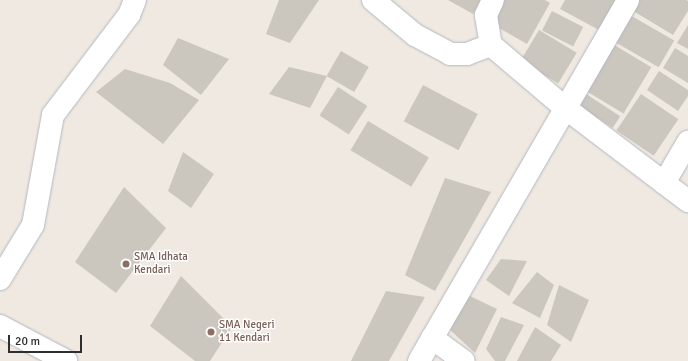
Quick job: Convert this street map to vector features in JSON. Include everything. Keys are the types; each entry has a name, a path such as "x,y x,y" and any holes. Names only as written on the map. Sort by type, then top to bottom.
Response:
{"street":[{"path":"0,279 33,224 53,115 129,15 135,0"},
{"path":"373,0 415,35 450,54 467,54 491,46"},
{"path":"493,0 486,15 491,46 564,107 688,201"},
{"path":"419,361 564,107 628,0"},
{"path":"664,183 688,142"},
{"path":"0,326 66,361"},
{"path":"432,338 464,361"}],"building":[{"path":"279,0 319,0 290,43 266,34"},
{"path":"448,0 481,0 473,14"},
{"path":"503,0 545,0 550,3 527,44 490,23"},
{"path":"565,0 615,0 599,30 560,9"},
{"path":"635,0 686,0 688,1 688,11 673,35 630,9"},
{"path":"552,11 583,27 573,46 542,31"},
{"path":"630,15 674,40 659,67 614,42"},
{"path":"688,25 688,49 677,43"},
{"path":"539,30 577,53 558,84 520,61"},
{"path":"178,38 229,59 201,95 163,65"},
{"path":"611,43 651,67 623,113 583,89"},
{"path":"675,48 688,56 688,83 663,68"},
{"path":"341,51 369,67 354,92 326,76"},
{"path":"289,67 327,76 310,108 269,94"},
{"path":"125,69 170,83 199,100 163,144 96,92"},
{"path":"659,71 688,90 688,96 678,111 647,90"},
{"path":"423,85 478,114 458,150 404,121"},
{"path":"338,87 367,106 349,135 319,116"},
{"path":"580,90 620,116 613,128 572,102"},
{"path":"641,94 678,119 654,156 616,130"},
{"path":"368,121 429,158 411,187 350,150"},
{"path":"183,152 214,174 191,208 168,191"},
{"path":"445,178 491,192 435,291 405,275"},
{"path":"124,187 166,228 116,293 75,262"},
{"path":"501,259 527,261 509,296 486,280"},
{"path":"537,272 554,285 540,318 512,303"},
{"path":"181,276 232,327 210,361 195,361 150,326"},
{"path":"559,285 589,300 571,342 547,325"},
{"path":"386,291 425,297 389,361 351,361"},
{"path":"470,296 497,309 475,353 449,329"},
{"path":"501,317 524,325 505,361 495,361 486,349"},
{"path":"535,327 561,345 551,361 517,361"}],"place":[{"name":"SMA Idhata Kendari","path":"126,264"},
{"name":"SMA Negeri 11 Kendari","path":"211,332"}]}
